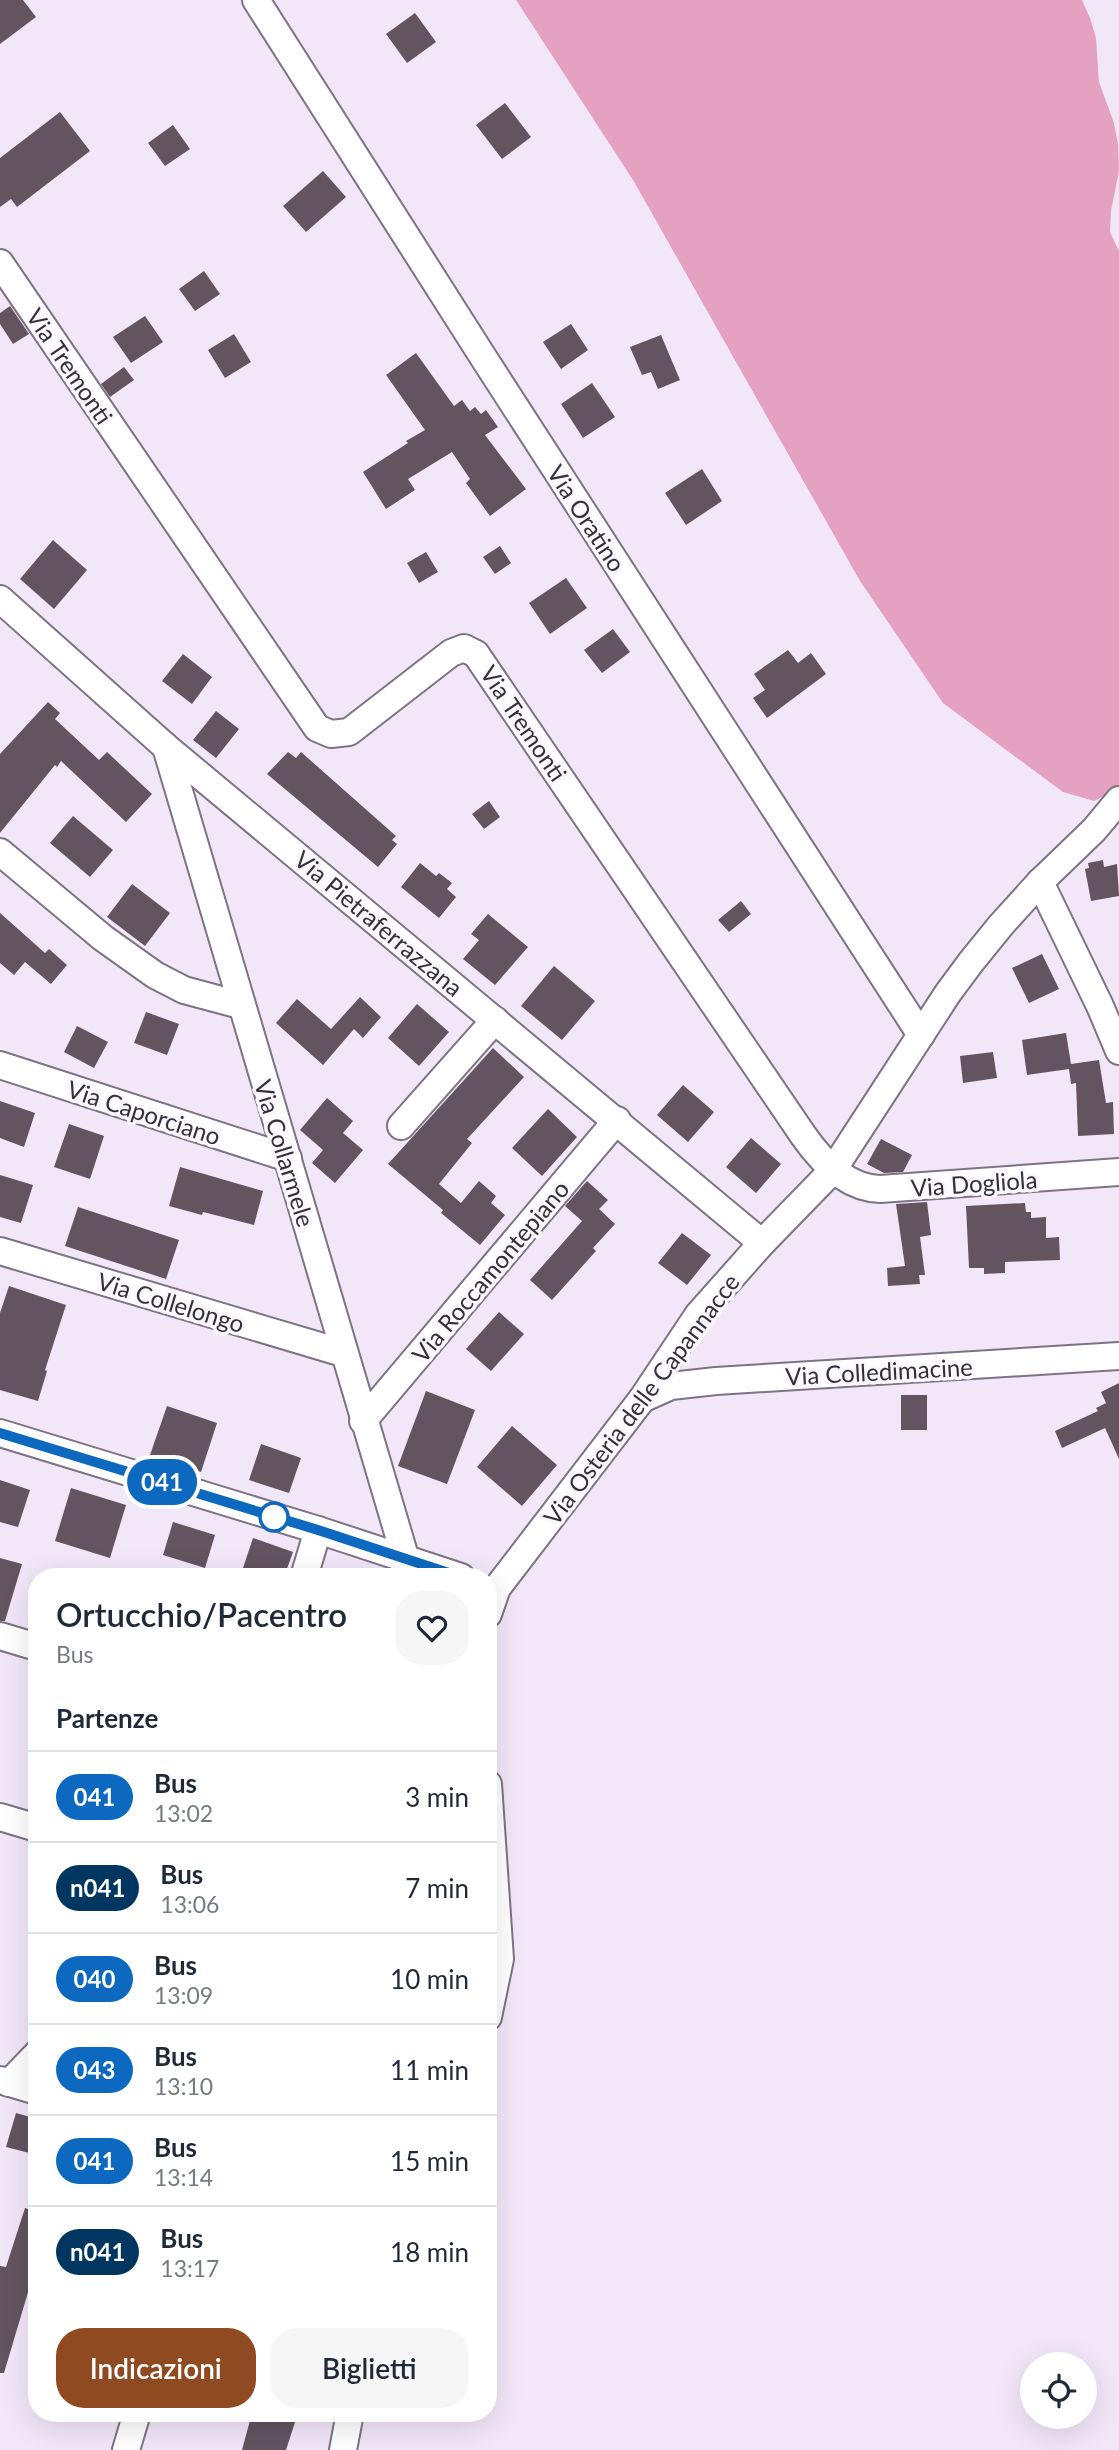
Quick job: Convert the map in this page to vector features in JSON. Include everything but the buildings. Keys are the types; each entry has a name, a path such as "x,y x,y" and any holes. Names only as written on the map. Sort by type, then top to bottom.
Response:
{"street":[{"name":"Via Oratino","path":"256,0 921,1035"},
{"name":"Via Tremonti","path":"0,263 317,728 331,734 349,732 451,653 464,648 476,654 803,1135 833,1170"},
{"name":"Via Pietraferrazzana","path":"0,599 166,747 762,1243"},
{"name":"Via Collarmele","path":"166,747 363,1421 409,1568"},
{"name":"Via Osteria delle Capannacce","path":"497,1582 642,1399 698,1315 762,1243 833,1170 971,961 1040,882 1114,812"},
{"path":"0,852 103,938 155,975 184,990 240,1005"},
{"path":"1040,882 1110,1005 1119,1051"},
{"path":"401,1126 495,1020"},
{"name":"Via Caporciano","path":"0,1065 288,1158"},
{"name":"Via Roccamontepiano","path":"363,1421 617,1120"},
{"name":"Via Dogliola","path":"833,1170 862,1186 880,1189 1119,1172"},
{"name":"Via Collelongo","path":"0,1251 343,1353"},
{"name":"Via Colledimacine","path":"642,1399 671,1386 716,1381 1119,1356"},
{"path":"0,1433 318,1530 409,1568"},
{"path":"307,1568 318,1530"},
{"path":"0,1636 28,1644"},
{"path":"0,1817 28,1825"},
{"path":"497,1915 500,1959 497,1974"},
{"path":"5,2082 28,2062"},
{"path":"5,2082 28,2088"},
{"path":"126,2450 134,2422"},
{"path":"343,2450 348,2422"}],"shaded area":[{"path":"516,0 1082,0 1096,38 1099,82 1114,123 1118,144 1119,171 1110,232 1119,251 1119,789 1094,801 1063,792 943,703 860,581 633,180"}],"bus line":[{"name":"041","path":"0,1433 434,1568"}]}
